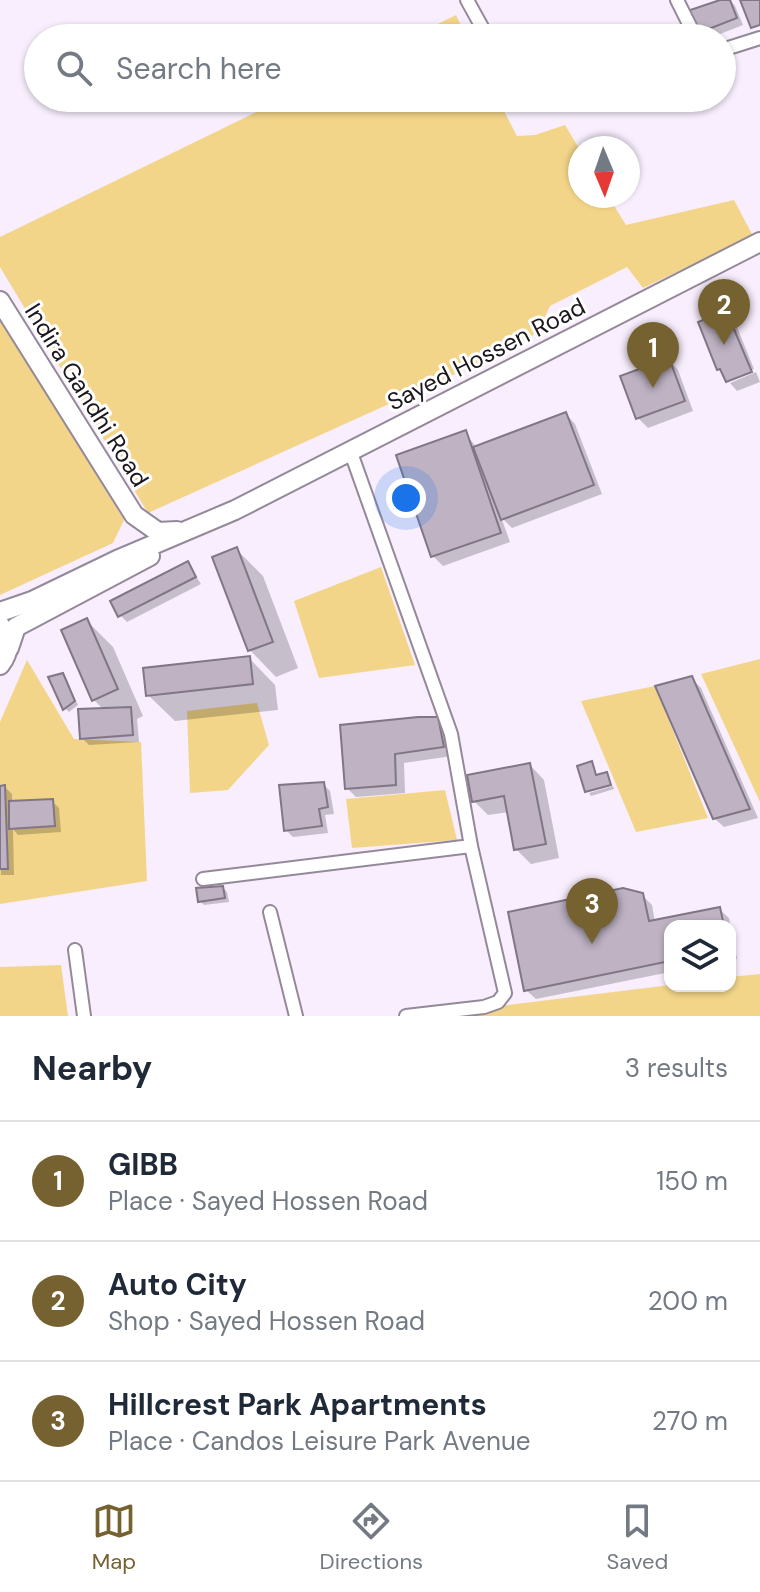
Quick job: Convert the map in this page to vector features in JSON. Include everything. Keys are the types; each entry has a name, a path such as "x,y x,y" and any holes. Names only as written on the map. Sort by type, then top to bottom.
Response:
{"main road":[{"name":"Sayed Hossen Road","path":"0,665 16,627 27,619 350,450 760,242"},
{"name":"Indira Gandhi Road","path":"0,301 134,515 158,532 193,528"},
{"name":"Sayed Hossen Road","path":"0,612 32,601 117,560 227,514"},
{"name":"Indira Gandhi Road","path":"117,560 131,539 134,515"},
{"path":"0,625 8,638 9,648"}],"street":[{"path":"467,0 480,24"},
{"path":"677,0 689,24"},
{"path":"736,46 760,38"},
{"path":"350,450 451,734 471,846 505,993 498,1002 484,1007 406,1016"},
{"path":"203,879 471,846"},
{"path":"270,912 296,1016"},
{"path":"75,950 84,1016"}],"shaded area":[{"path":"456,15 460,24 438,24"},
{"path":"256,112 504,112 517,136 535,135 565,125 572,136 568,136 568,208 615,208 626,225 734,200 753,236 643,288 627,267 550,306 538,332 493,357 148,513 0,267 0,237"},
{"path":"0,318 124,520 113,543 0,595"},
{"path":"381,567 415,665 319,678 294,601"},
{"path":"760,659 760,802 701,674"},
{"path":"27,660 74,739 141,742 147,881 0,904 0,722"},
{"path":"655,686 708,818 636,832 581,701"},
{"path":"257,703 269,745 228,790 190,793 187,711"},
{"path":"445,790 457,840 352,848 346,799"},
{"path":"61,965 68,1016 0,1016 0,967"},
{"path":"760,974 760,1016 418,1016 664,986 664,992 736,992 736,976"}],"building":[{"path":"720,0 730,0 737,18 722,24 692,24 687,11"},
{"path":"740,0 760,0 760,25 751,28"},
{"path":"726,310 752,372 726,382 720,369 717,370 698,322"},
{"path":"669,358 685,401 636,419 620,376"},
{"path":"566,412 594,485 501,520 473,447"},
{"path":"466,430 501,533 431,557 396,455"},
{"path":"237,547 273,642 248,651 212,557"},
{"path":"188,561 196,577 118,617 110,601"},
{"path":"87,618 118,689 92,701 61,630"},
{"path":"250,656 253,684 146,696 143,668"},
{"path":"63,673 75,701 63,710 48,677"},
{"path":"692,676 750,809 713,819 655,686"},
{"path":"131,707 133,735 80,739 78,709"},
{"path":"438,717 444,747 395,754 396,785 345,789 340,725"},
{"path":"592,761 596,775 607,772 611,785 585,792 577,766"},
{"path":"530,763 546,844 514,850 504,796 472,802 467,775"},
{"path":"324,782 328,807 319,809 322,826 284,831 279,785"},
{"path":"5,785 8,869 0,869 0,786"},
{"path":"53,799 55,826 9,829 9,801"},
{"path":"223,886 225,898 198,902 196,888"},
{"path":"623,888 643,893 649,921 720,907 723,920 664,920 664,962 524,991 508,912"}],"place":[{"name":"Auto City","path":"724,345"},
{"name":"GIBB","path":"653,388"},
{"name":"Hillcrest Park Apartments","path":"592,944"}]}
